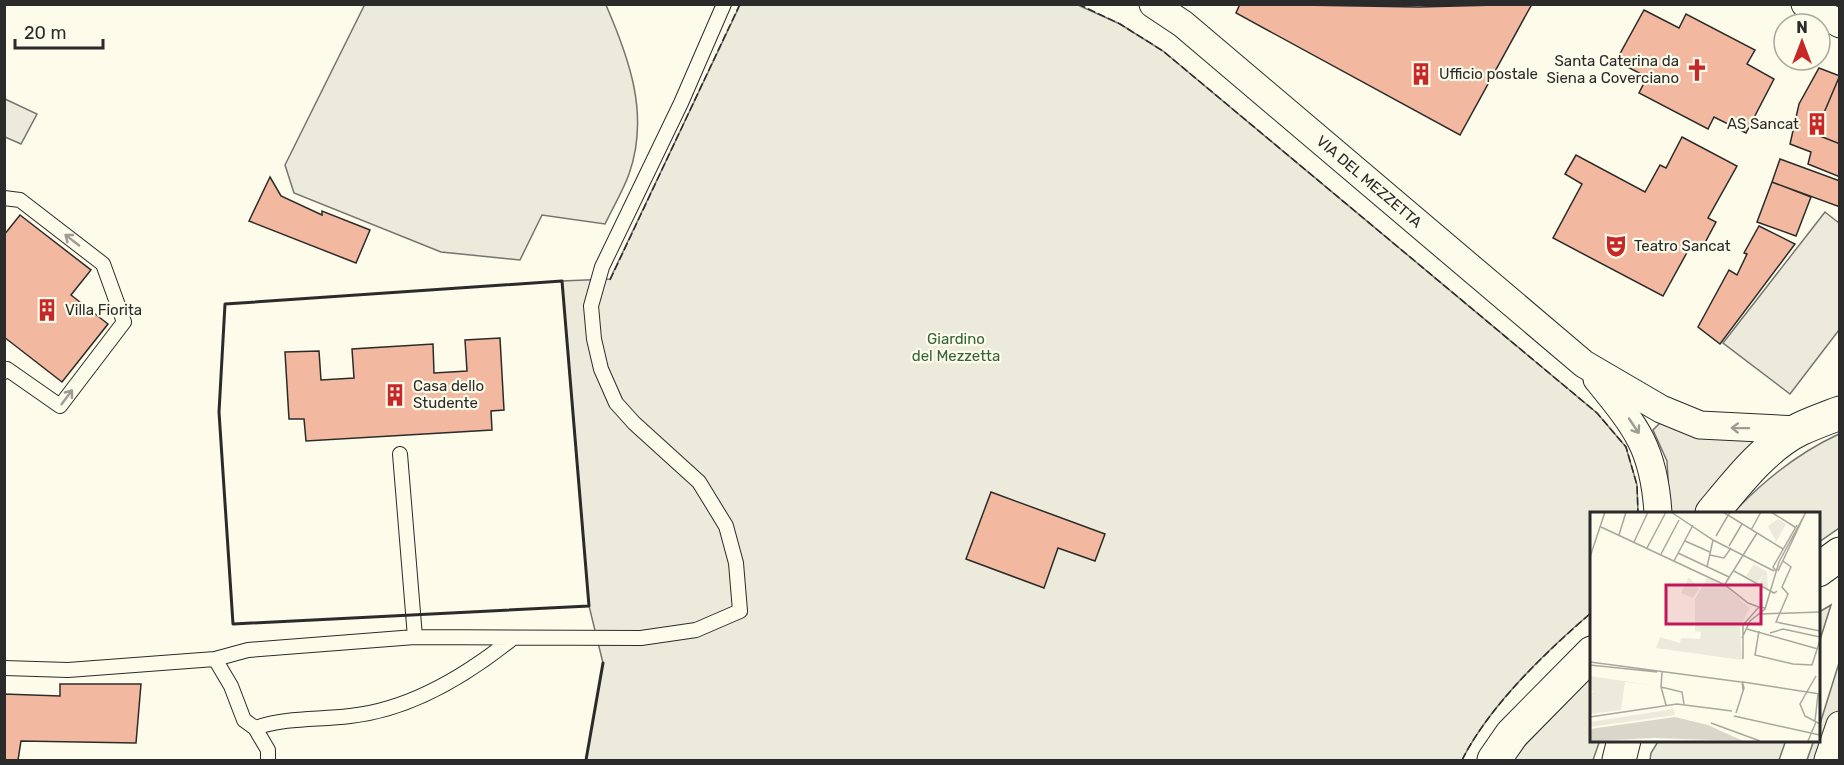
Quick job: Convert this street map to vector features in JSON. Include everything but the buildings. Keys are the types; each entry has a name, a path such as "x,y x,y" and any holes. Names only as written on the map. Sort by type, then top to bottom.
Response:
{"main road":[{"path":"1713,512 1757,462 1798,430 1839,413"},
{"path":"1820,570 1839,554"},
{"path":"1494,760 1512,734 1590,655"},
{"path":"1619,760 1624,741"}],"street":[{"name":"VIA DEL MEZZETTA","path":"1153,4 1183,24 1584,364 1627,415 1649,453 1655,479 1658,512"},
{"path":"1804,4 1839,24"},
{"name":"VIA DEL MEZZETTA","path":"1584,364 1661,409 1700,425 1798,430"},
{"path":"1820,572 1839,569"},
{"path":"1828,760 1839,725"}],"lane":[{"path":"4,668 68,670 215,659 248,650 415,637 641,638 696,630 740,611 735,563 726,526 699,482 634,423 616,403 601,369 594,339 591,306 602,267 681,103 724,4"},
{"path":"4,198 20,200 103,264 124,322 60,406 5,369"},
{"path":"400,454 415,637"},
{"path":"255,728 274,721 351,716 393,707 430,692 493,654 513,638"},
{"path":"215,659 231,686 244,720 255,728 268,750 268,760"}],"green space":[{"path":"365,4 606,5 629,66 634,87 638,130 629,174 605,224 542,215 520,260 441,252 294,193 285,165"},
{"name":"Giardino del Mezzetta","path":"740,5 1078,5 1120,24 1163,51 1597,413 1626,447 1637,485 1638,512 1590,512 1590,614 1520,680 1488,719 1462,760 586,760 603,663 589,606 562,281 610,279"},
{"path":"5,99 37,114 21,144 5,137"},
{"path":"1825,212 1839,223 1839,330 1790,394 1723,343"},
{"path":"1660,423 1759,436 1698,512 1670,512 1667,461 1653,430"},
{"path":"1839,434 1839,528 1820,541 1820,512 1734,512 1782,468"},
{"path":"1831,605 1820,640 1820,611"},
{"path":"1590,678 1590,741 1600,741 1593,760 1514,760 1525,745"},
{"path":"1658,741 1786,741 1779,760 1650,760 1651,753"}],"shaded area":[{"path":"1839,663 1839,716 1825,760 1807,760 1814,741 1820,741 1820,724"}],"fence":[{"path":"610,280 740,4"},
{"path":"1078,4 1120,24 1163,51 1597,413 1626,447 1637,485 1638,512"},
{"path":"1462,760 1503,700 1538,662 1590,614"}],"wall":[{"path":"562,281 589,606 233,624 219,412 225,304 562,281"},
{"path":"586,760 603,663"}],"place":[{"name":"Santa Caterina da Siena a Coverciano","path":"1697,70"},
{"name":"Ufficio postale","path":"1421,74"},
{"name":"AS Sancat","path":"1817,124"},
{"name":"Teatro Sancat","path":"1616,246"},
{"name":"Villa Fiorita","path":"47,310"},
{"name":"Casa dello Studente","path":"395,395"}]}
